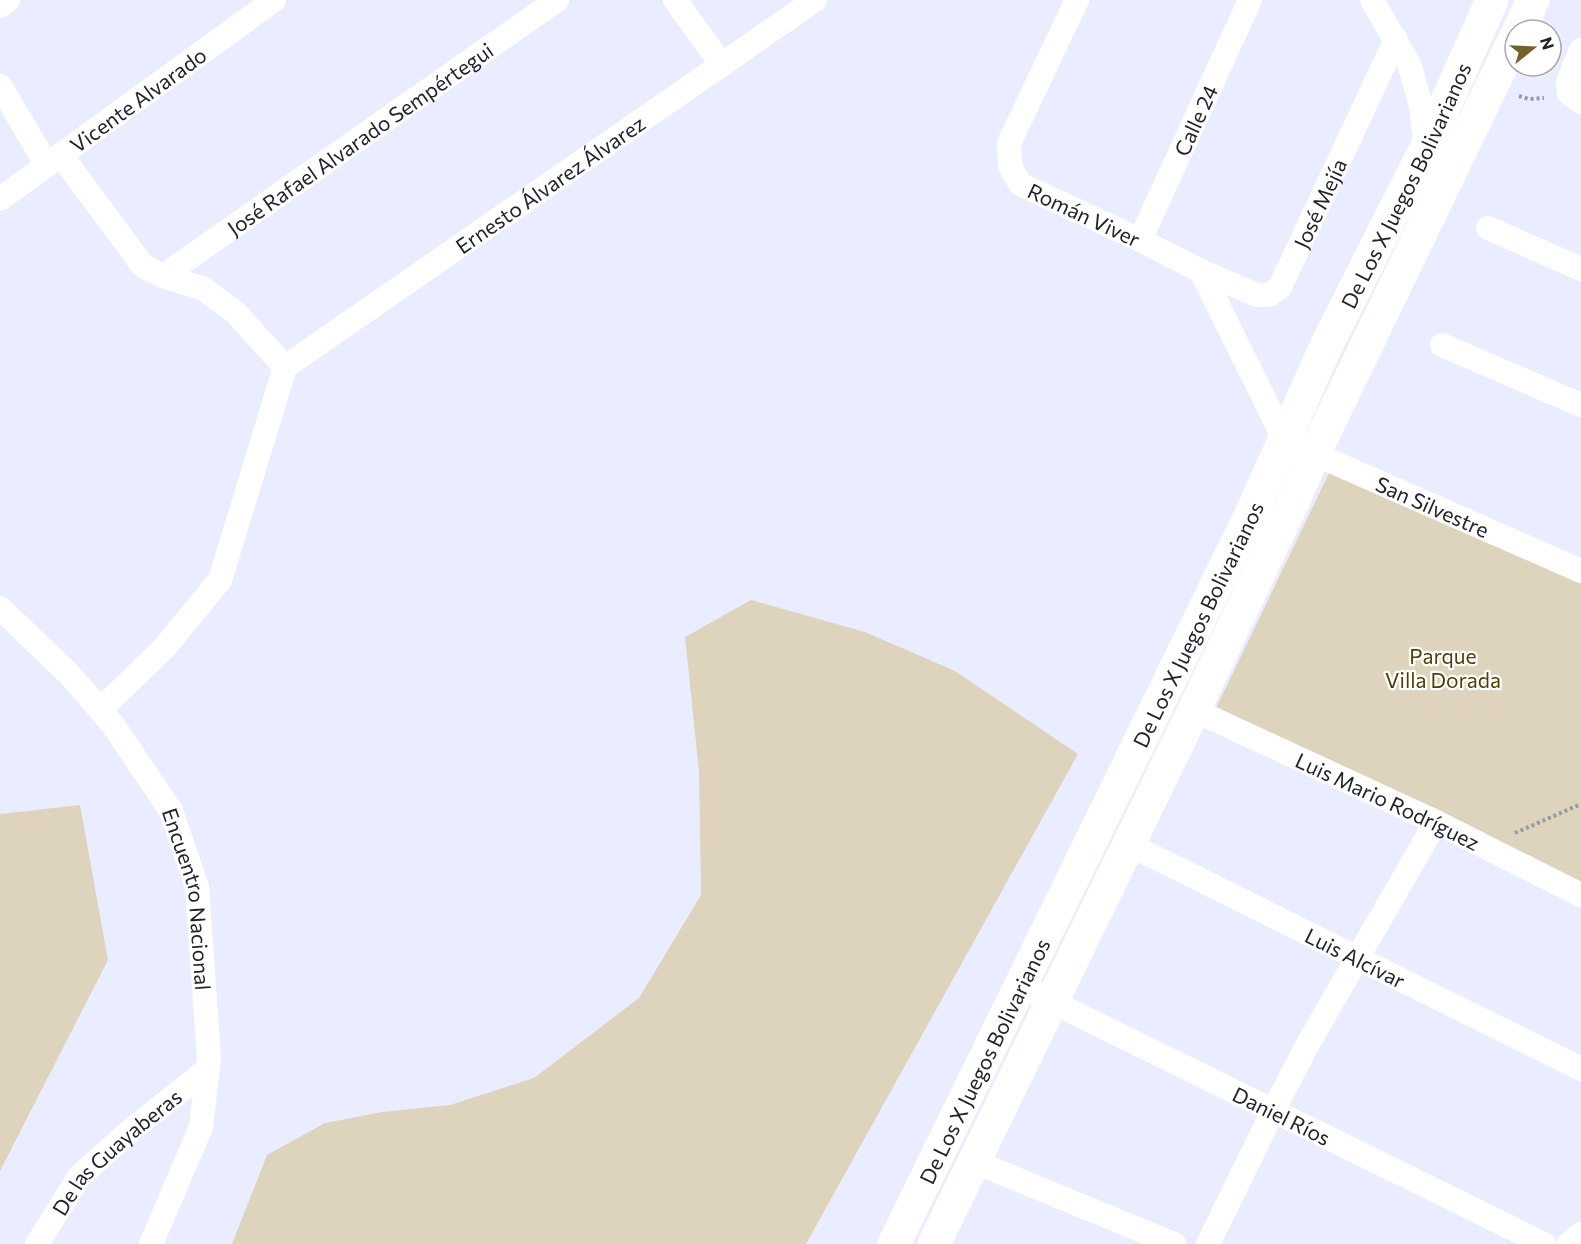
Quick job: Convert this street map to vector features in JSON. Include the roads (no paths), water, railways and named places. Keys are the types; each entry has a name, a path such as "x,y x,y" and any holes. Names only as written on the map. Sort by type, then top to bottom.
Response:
{"street":[{"path":"0,6 8,0"},
{"name":"Vicente Alvarado","path":"0,199 274,0"},
{"name":"José Rafael Alvarado Sempértegui","path":"163,276 556,0"},
{"path":"675,0 722,65"},
{"name":"Ernesto Álvarez Álvarez","path":"285,367 815,0"},
{"name":"Román Viver","path":"1077,0 1009,143 1010,166 1020,184 1201,271"},
{"name":"Calle 24","path":"1140,240 1250,0"},
{"path":"1372,0 1410,66 1421,107 1426,148 1454,165"},
{"name":"De Los X Juegos Bolivarianos","path":"894,1244 1107,806 1167,688 1285,441 1327,344 1426,148 1492,0"},
{"path":"1525,18 1533,0"},
{"name":"José Mejía","path":"1201,271 1257,295 1269,295 1280,287 1396,39"},
{"path":"1575,98 1568,82 1581,50"},
{"name":"De Los X Juegos Bolivarianos","path":"934,1244 1194,710 1314,454 1503,63"},
{"path":"0,86 54,160 143,266 163,276 204,289 236,313 285,367 220,580 164,648 100,710"},
{"path":"1488,228 1581,269"},
{"path":"1201,271 1285,441"},
{"path":"1442,345 1581,405"},
{"name":"San Silvestre","path":"1285,441 1581,571"},
{"name":"Encuentro Nacional","path":"0,608 69,674 113,724 171,811 197,887 209,1058 201,1127 151,1244"},
{"name":"Luis Mario Rodríguez","path":"1194,710 1436,822 1581,895"},
{"path":"1208,1244 1273,1111 1356,959 1436,822"},
{"name":"Luis Alcívar","path":"1128,844 1581,1069"},
{"name":"Daniel Ríos","path":"1020,986 1544,1244"},
{"name":"De las Guayaberas","path":"37,1244 79,1177 130,1131 207,1070"},
{"path":"975,1162 1174,1244"},
{"path":"1569,1244 1581,1234"}],"park label":[{"name":"Parque Villa Dorada","path":"1443,667"}]}
